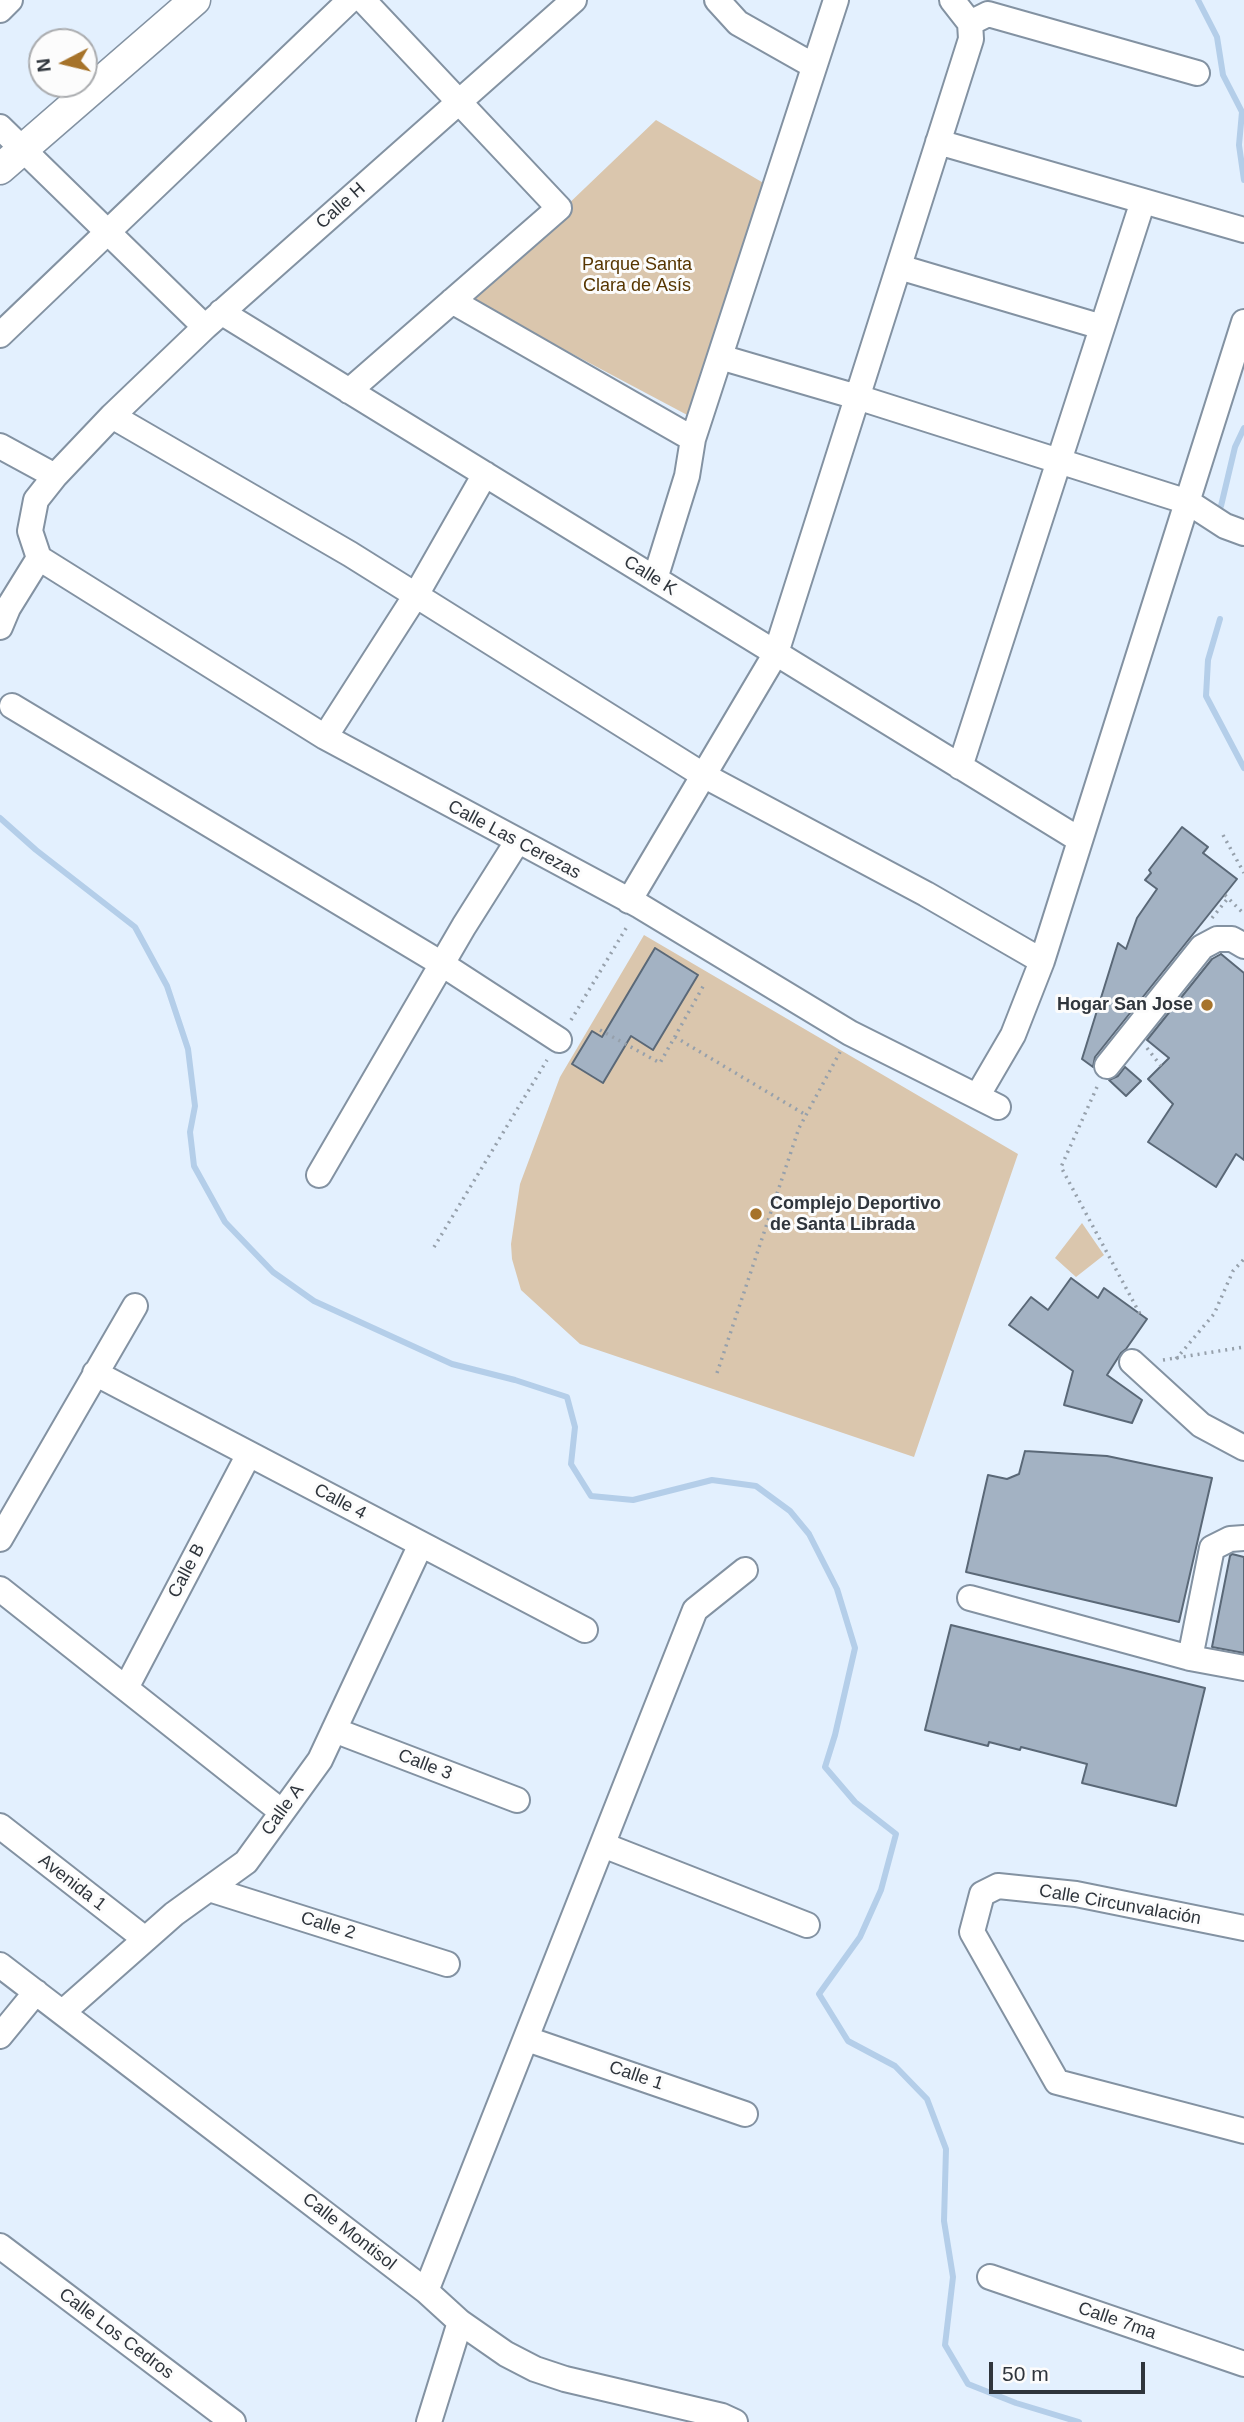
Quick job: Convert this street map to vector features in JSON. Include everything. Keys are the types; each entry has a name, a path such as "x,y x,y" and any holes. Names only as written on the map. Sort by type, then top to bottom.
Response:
{"main road":[{"path":"11,160 195,0"}],"street":[{"path":"0,10 10,0"},
{"path":"0,335 350,0"},
{"path":"349,391 559,208 363,0"},
{"name":"Calle H","path":"39,558 30,531 36,500 112,416 213,319 574,0"},
{"path":"717,0 738,23 814,66"},
{"path":"655,579 687,475 694,439 835,0"},
{"path":"635,904 703,775 776,653 971,39 970,23 952,0"},
{"path":"970,23 988,14 1197,73"},
{"name":"Calle K","path":"0,127 11,160 107,232 213,319 349,391 1080,840"},
{"path":"938,142 1244,230"},
{"path":"960,767 1143,201"},
{"path":"899,267 1102,327"},
{"path":"452,302 694,439"},
{"path":"112,416 350,554 703,775 926,894 1042,961 1244,322"},
{"path":"720,357 858,397 1188,502 1225,526 1244,533"},
{"path":"0,446 55,476"},
{"path":"325,737 416,596 485,474"},
{"path":"0,627 8,608 39,558"},
{"name":"Calle Las Cerezas","path":"39,558 325,737 635,904 850,1033 988,1101 1042,961"},
{"path":"12,706 442,964 559,1040"},
{"path":"319,1175 442,964 517,842"},
{"path":"1107,1066 1202,947 1217,939 1232,939 1244,946"},
{"path":"0,1539 135,1306"},
{"path":"1132,1362 1201,1425 1244,1448"},
{"name":"Calle 4","path":"94,1373 585,1630"},
{"name":"Calle B","path":"126,1688 249,1454"},
{"path":"1189,1658 1212,1548 1230,1539 1244,1538"},
{"name":"Calle A","path":"63,2012 145,1939 246,1861 320,1759 421,1544"},
{"path":"426,2291 695,1610 745,1570"},
{"path":"0,1589 282,1812"},
{"path":"970,1598 1189,1658 1244,1668"},
{"name":"Calle 3","path":"334,1730 517,1800"},
{"name":"Avenida 1","path":"0,1826 145,1939"},
{"path":"603,1845 807,1925"},
{"name":"Calle Circunvalación","path":"1244,1928 1076,1894 998,1886 982,1894 972,1932 1057,2082 1244,2131"},
{"name":"Calle 2","path":"209,1889 447,1964"},
{"name":"Calle Montisol","path":"0,1965 426,2291 460,2322 506,2354 535,2370 565,2379 722,2416 734,2422"},
{"path":"0,2036 36,1992"},
{"name":"Calle 1","path":"527,2039 745,2114"},
{"name":"Calle Los Cedros","path":"0,2246 233,2422"},
{"name":"Calle 7ma","path":"990,2277 1244,2364"},
{"path":"429,2422 460,2322"}],"path":[{"path":"1223,835 1244,873"},
{"path":"1225,895 1244,914"},
{"path":"434,1247 559,1040 635,904"},
{"path":"600,1030 660,1063 705,983"},
{"path":"717,1373 799,1128 850,1033"},
{"path":"674,1037 806,1115"},
{"path":"1107,1066 1061,1167 1140,1314"},
{"path":"1176,1359 1214,1314 1233,1270 1244,1259"},
{"path":"1132,1362 1176,1359 1244,1347"}],"green space":[{"name":"Parque Santa Clara de Asís","path":"656,120 772,188 691,417 469,299"},
{"name":"Complejo Deportivo de Santa Librada","path":"644,935 1018,1154 914,1457 580,1344 521,1290 512,1259 511,1244 520,1184 560,1077"},
{"path":"1082,1223 1104,1255 1076,1277 1055,1258"}],"building":[{"path":"1182,827 1208,847 1203,853 1237,879 1095,1057 1093,1067 1082,1059 1118,943 1126,949 1137,918 1157,889 1145,880 1151,873 1149,870"},
{"path":"655,948 698,975 653,1050 631,1036 603,1083 572,1064 592,1031 602,1037"},
{"path":"1221,954 1244,973 1244,1160 1236,1154 1216,1187 1148,1142 1173,1104 1148,1079 1169,1058 1147,1040 1212,959"},
{"path":"1125,1067 1141,1081 1126,1096 1109,1080 1118,1076"},
{"path":"1071,1278 1098,1298 1104,1288 1147,1319 1107,1375 1142,1400 1132,1423 1064,1405 1073,1371 1009,1325 1031,1297 1048,1310"},
{"path":"1025,1451 1107,1456 1212,1478 1179,1622 966,1572 988,1475 1007,1479 1019,1474"},
{"path":"1232,1554 1244,1557 1244,1653 1212,1647"},
{"path":"951,1625 1205,1688 1176,1806 1082,1783 1087,1764 1021,1747 1020,1750 989,1742 988,1746 925,1730"}],"waterway":[{"path":"1198,0 1217,37 1223,75 1242,112 1239,145 1244,180"},
{"path":"1221,506 1235,447 1244,428"},
{"path":"1220,619 1208,660 1206,696 1244,768"},
{"path":"0,818 36,850 135,927 167,986 188,1049 195,1106 190,1132 194,1166 225,1222 273,1272 314,1301 452,1364 567,1397 575,1427 571,1464 591,1496 633,1500 712,1480 756,1486 790,1511 809,1534 837,1589 855,1648 825,1767 855,1802 896,1834 881,1890 860,1937 819,1994 848,2041 895,2066 927,2099 946,2149 944,2221 953,2277 945,2345 968,2384 1016,2403 1079,2422"}],"place":[{"name":"Hogar San Jose","path":"1207,1005"},
{"name":"Complejo Deportivo de Santa Librada","path":"756,1214"}]}
